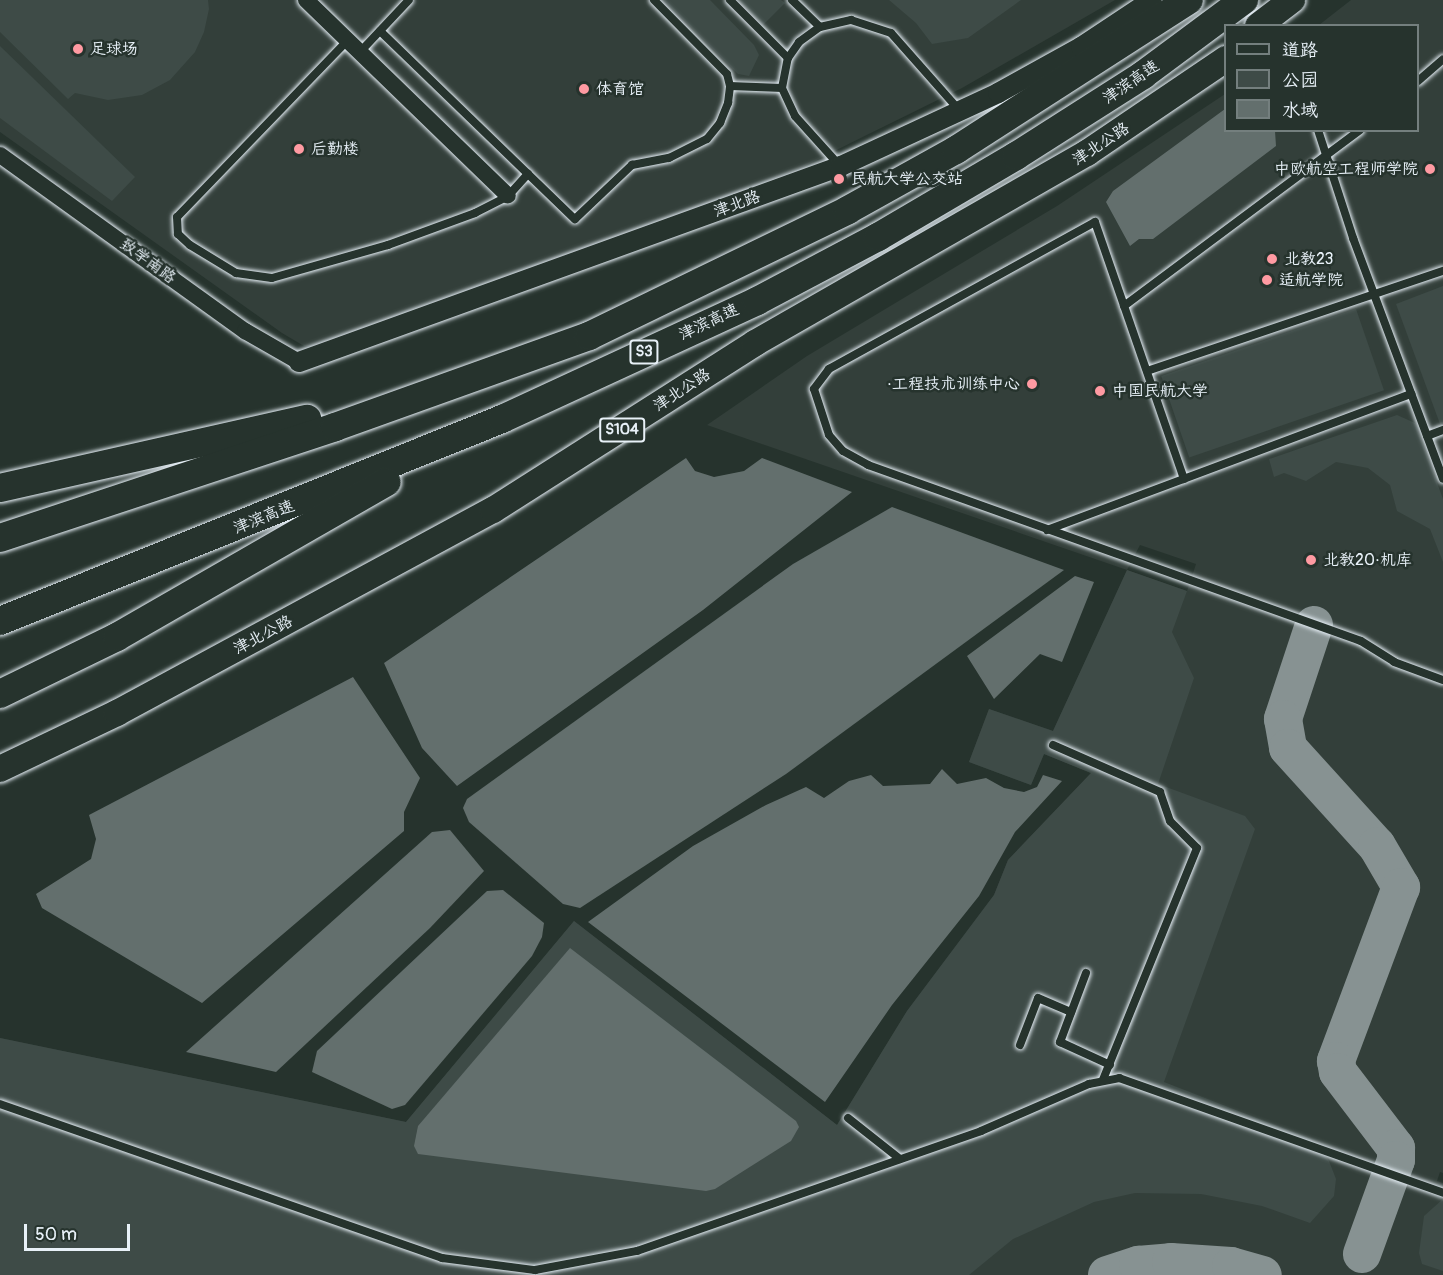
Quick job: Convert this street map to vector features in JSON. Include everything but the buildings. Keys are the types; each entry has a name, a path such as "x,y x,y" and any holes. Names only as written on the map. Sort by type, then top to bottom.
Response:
{"highway":[{"name":"S3","path":"0,538 447,387 589,336 848,210 956,150 1189,0"},
{"name":"津滨高速","path":"0,621 502,419 757,301 878,237 1143,75 1244,0"},
{"path":"0,488 447,387"},
{"path":"0,694 117,637 502,419"}],"main road":[{"path":"1270,24 1292,0"},
{"path":"1270,24 1305,0"},
{"name":"津北公路","path":"0,759 101,712 486,504 759,331 1069,155 1224,50"},
{"name":"津北公路","path":"0,769 117,713 493,510 755,343 1080,158 1224,60"}],"street":[{"path":"306,0 508,196"},
{"name":"津北路","path":"300,362 841,166 960,111 1081,48 1152,0"},
{"name":"致学南路","path":"0,155 245,331 300,362"}],"lane":[{"path":"409,0 380,30 354,46 177,217 178,234 236,273 272,278 388,245 475,213 508,196 528,174"},
{"path":"380,30 575,219 632,165 669,158 707,139 720,123 730,86 718,62 654,0"},
{"path":"730,0 788,58"},
{"path":"792,0 820,27"},
{"path":"841,166 795,117 782,88 788,58 800,42 820,27 851,20 891,33 960,111"},
{"path":"1419,80 1443,59"},
{"path":"730,86 782,88"},
{"path":"1319,132 1374,294 1443,479"},
{"path":"1124,306 1329,157 1358,132"},
{"path":"1184,479 1095,222 829,369 814,389 829,435 854,459 1361,641 1394,662 1443,680"},
{"path":"1147,371 1443,271"},
{"path":"1047,530 1411,394"},
{"path":"1427,435 1443,430"},
{"path":"1053,745 1160,792 1170,821 1197,848 1103,1080"},
{"path":"1086,973 1060,1042 1110,1065"},
{"path":"1020,1045 1038,998 1071,1011"},
{"path":"0,1104 442,1258 535,1270 636,1251 981,1131 1103,1080 1119,1078 1443,1193"},
{"path":"848,1118 900,1159"}],"shaded area":[{"path":"0,0 1115,0 962,88 804,166 587,255 327,347 304,346 282,333 0,132"},
{"path":"1351,0 1443,0 1443,1173 1440,1172 1437,1181 1443,1183 1443,1275 0,1275 0,1038 406,1122 574,921 837,1125 907,1011 994,895 1008,860 1091,773 1044,754 1031,785 969,762 989,709 1053,731 1127,570 707,425 807,356 1057,206 1224,95 1224,132 1419,132 1419,24 1320,24","holes":["1140,545 1196,564 1187,591 1127,570"]}],"green space":[{"path":"0,0 208,0 209,9 204,32 195,52 170,80 142,95 108,100 75,93 68,99 0,32"},
{"path":"664,0 710,0 754,45 759,55 749,76 738,74"},
{"path":"738,0 781,0 785,3 763,25"},
{"path":"889,0 1021,0 968,38 932,44 916,23"},
{"path":"0,46 135,177 112,201 0,118"},
{"path":"1443,286 1443,423 1440,424 1396,304"},
{"path":"1356,309 1384,390 1189,457 1161,376"},
{"path":"1397,415 1415,423 1443,499 1443,562 1430,529 1397,511 1390,485 1368,468 1336,462 1306,481 1284,473 1274,477 1269,459"},
{"path":"1127,570 1187,591 1172,632 1194,678 1158,784 1245,816 1255,829 1164,1082 1311,1139 1329,1161 1336,1179 1334,1196 1310,1223 1262,1206 1201,1194 1135,1193 1094,1202 1013,1239 969,1275 0,1275 0,1038 406,1122 574,921 837,1125 907,1011 994,895 1008,860 1091,773 1044,754 1031,785 969,762 989,709 1053,731"},
{"path":"1443,1199 1443,1271 1422,1264 1419,1253 1424,1216"}],"water":[{"path":"1224,110 1224,132 1275,132 1276,146 1153,239 1139,239 1130,246 1106,202 1113,191"},
{"path":"686,458 695,471 714,477 744,471 762,458 852,492 703,610 457,786 422,748 384,663"},
{"path":"892,507 1064,570 786,774 580,908 563,904 469,822 463,808 467,799 793,564"},
{"path":"1075,576 1094,582 1062,662 1040,654 994,699 967,656"},
{"path":"353,677 420,778 404,812 404,831 202,1003 42,908 36,894 91,859 96,839 89,815"},
{"path":"942,769 957,784 986,778 1004,788 1024,792 1037,787 1043,775 1062,781 1015,832 979,896 892,1005 825,1102 588,922 693,846 766,805 806,787 824,798 849,781 871,775 883,786 930,784"},
{"path":"450,830 484,871 430,928 276,1072 186,1052 432,832"},
{"path":"503,890 544,923 542,937 532,956 405,1105 392,1109 312,1072 317,1051 487,891"},
{"path":"570,948 796,1121 799,1127 791,1141 715,1189 706,1191 418,1154 414,1146 418,1126"}],"taxiway":[{"path":"1314,625 1283,719 1288,748 1377,846 1401,887 1336,1061 1338,1072 1396,1148 1396,1160 1362,1254"},
{"path":"1107,1275 1138,1265 1171,1262 1231,1266 1263,1275"}],"place":[{"name":"足球场","path":"78,49"},
{"name":"体育馆","path":"584,89"},
{"name":"后勤楼","path":"299,149"},
{"name":"中欧航空工程师学院","path":"1430,169"},
{"name":"民航大学公交站","path":"839,179"},
{"name":"北教23","path":"1272,259"},
{"name":"适航学院","path":"1267,280"},
{"name":"·工程技术训练中心","path":"1032,384"},
{"name":"中国民航大学","path":"1100,391"},
{"name":"北教20·机库","path":"1311,560"}]}
